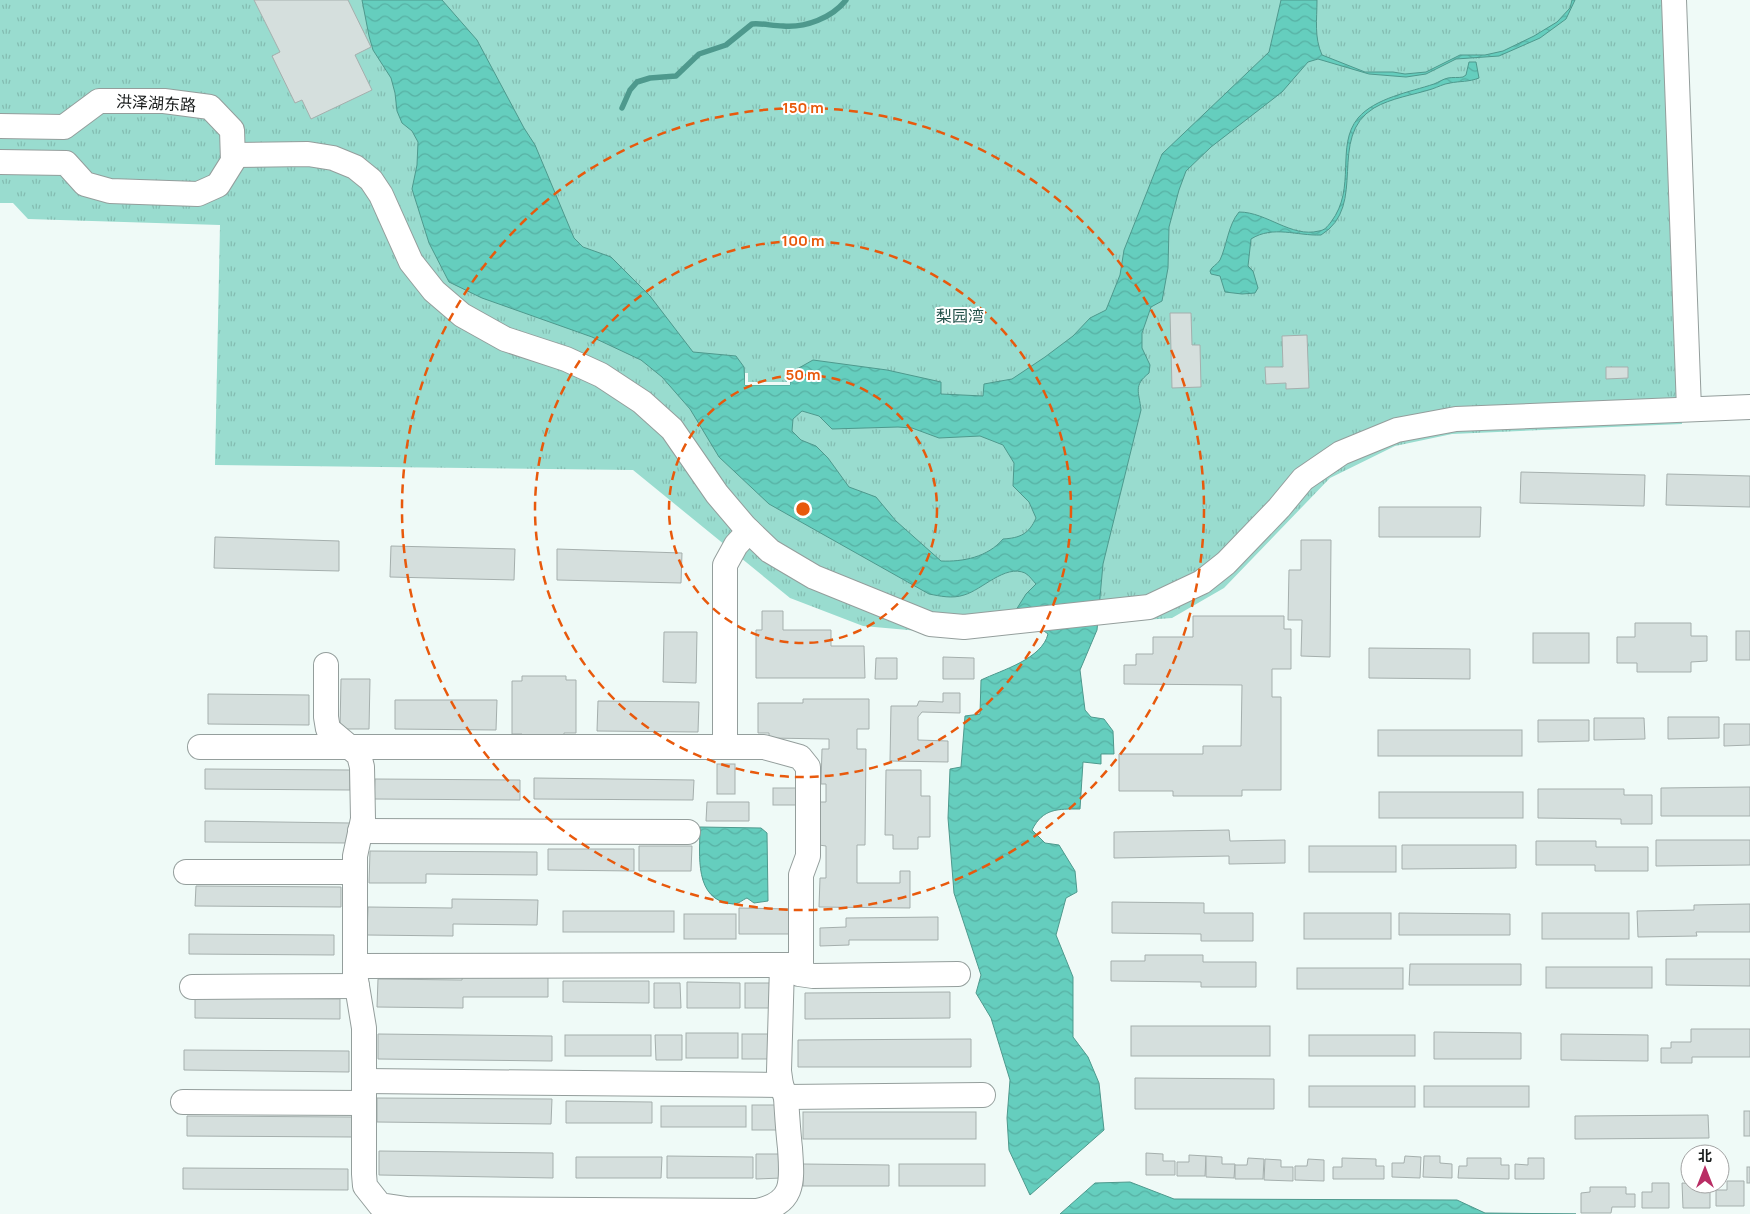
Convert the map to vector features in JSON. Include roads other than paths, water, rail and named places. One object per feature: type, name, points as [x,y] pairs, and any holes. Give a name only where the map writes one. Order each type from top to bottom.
[{"type":"street","points":[[1674,0],[1689,409]]},
{"type":"street","name":"洪泽湖东路","points":[[0,126],[64,127],[99,101],[164,101],[210,107],[232,130],[233,155],[233,161],[218,185],[198,194],[110,191],[85,184],[66,163],[0,162]]},
{"type":"street","points":[[233,155],[308,154],[333,158],[355,167],[371,180],[381,195],[411,262],[434,291],[462,315],[505,339],[566,360],[601,375],[642,402],[672,429],[717,494],[749,531],[770,551],[814,577],[930,624],[964,626],[1149,607],[1202,582],[1226,563],[1303,479],[1341,453],[1398,430],[1456,418],[1750,407]]},
{"type":"street","points":[[725,747],[725,565],[736,545],[749,531]]},
{"type":"street","points":[[326,665],[326,717],[328,729],[352,747],[359,755],[362,767],[363,819],[355,872],[356,976],[364,1028],[365,1186],[372,1208],[380,1205],[393,1208],[565,1212],[757,1211],[786,1208],[792,1179],[784,1091],[779,1071],[782,966]]},
{"type":"street","points":[[192,987],[356,976],[801,965],[801,876],[808,856],[808,768],[800,757],[776,749],[725,747],[200,747]]},
{"type":"street","points":[[360,831],[688,832]]},
{"type":"street","points":[[186,872],[355,872]]},
{"type":"street","points":[[782,966],[799,974],[813,976],[958,974]]},
{"type":"street","points":[[183,1102],[364,1092],[784,1091],[983,1095]]},
{"type":"water","points":[[362,0],[442,0],[477,40],[535,145],[574,238],[583,247],[611,257],[650,296],[693,352],[736,356],[744,367],[745,385],[790,385],[790,373],[813,360],[887,370],[941,382],[941,394],[983,396],[984,384],[1012,379],[1073,336],[1090,318],[1106,310],[1120,275],[1124,250],[1162,154],[1269,52],[1281,0],[1317,0],[1317,35],[1322,55],[1365,72],[1405,74],[1426,72],[1460,55],[1485,55],[1503,51],[1557,22],[1570,8],[1572,0],[1575,0],[1566,19],[1540,38],[1499,56],[1456,59],[1426,74],[1406,77],[1369,74],[1318,59],[1308,62],[1282,92],[1211,147],[1186,171],[1169,227],[1168,268],[1162,301],[1151,307],[1142,333],[1142,348],[1150,365],[1149,373],[1138,389],[1141,410],[1103,564],[1097,630],[1080,670],[1085,710],[1091,717],[1104,719],[1113,731],[1114,754],[1101,754],[1101,764],[1083,762],[1080,809],[1052,811],[1041,817],[1032,830],[1045,843],[1059,845],[1075,871],[1077,892],[1066,898],[1056,935],[1073,977],[1073,1037],[1088,1057],[1099,1083],[1104,1130],[1030,1195],[1009,1150],[1007,1118],[1010,1080],[991,1018],[976,993],[981,975],[954,893],[948,818],[950,769],[961,767],[965,716],[980,714],[981,680],[1030,657],[1044,643],[1048,634],[1016,610],[1026,594],[1036,584],[1025,573],[1017,571],[1002,575],[960,596],[946,597],[929,594],[769,504],[719,457],[690,409],[662,377],[641,360],[592,337],[482,298],[449,282],[429,243],[412,189],[417,165],[418,142],[412,131],[402,123],[397,111],[391,78],[373,50]],"holes":[[[802,411],[819,416],[832,429],[912,428],[939,438],[980,436],[1003,445],[1014,463],[1013,486],[1029,502],[1036,518],[1030,528],[1023,534],[1014,538],[1003,539],[983,554],[958,561],[941,561],[896,521],[876,497],[849,487],[828,458],[816,446],[801,440],[792,431],[793,419]]]},
{"type":"water","points":[[1469,62],[1476,62],[1479,78],[1445,84],[1388,102],[1374,108],[1360,121],[1352,136],[1343,207],[1335,222],[1321,235],[1276,232],[1259,235],[1251,239],[1248,266],[1253,271],[1258,288],[1255,293],[1225,292],[1220,276],[1211,274],[1210,271],[1220,260],[1232,223],[1239,212],[1259,216],[1299,231],[1309,232],[1324,229],[1339,209],[1345,182],[1348,141],[1351,129],[1358,118],[1374,105],[1393,96],[1434,84],[1446,78],[1463,77],[1466,75]]},
{"type":"water","points":[[700,827],[761,828],[767,833],[768,901],[754,903],[747,898],[733,904],[720,901],[711,894],[705,885],[700,862]]},
{"type":"water","points":[[1130,1182],[1174,1199],[1457,1200],[1485,1213],[1576,1214],[1060,1214],[1095,1183]]},
{"type":"waterway","points":[[622,108],[630,90],[637,82],[650,78],[676,76],[699,54],[726,45],[752,24],[791,26],[809,23],[826,17],[846,0]]},
{"type":"park label","name":"梨园湾","points":[[960,316]]}]
